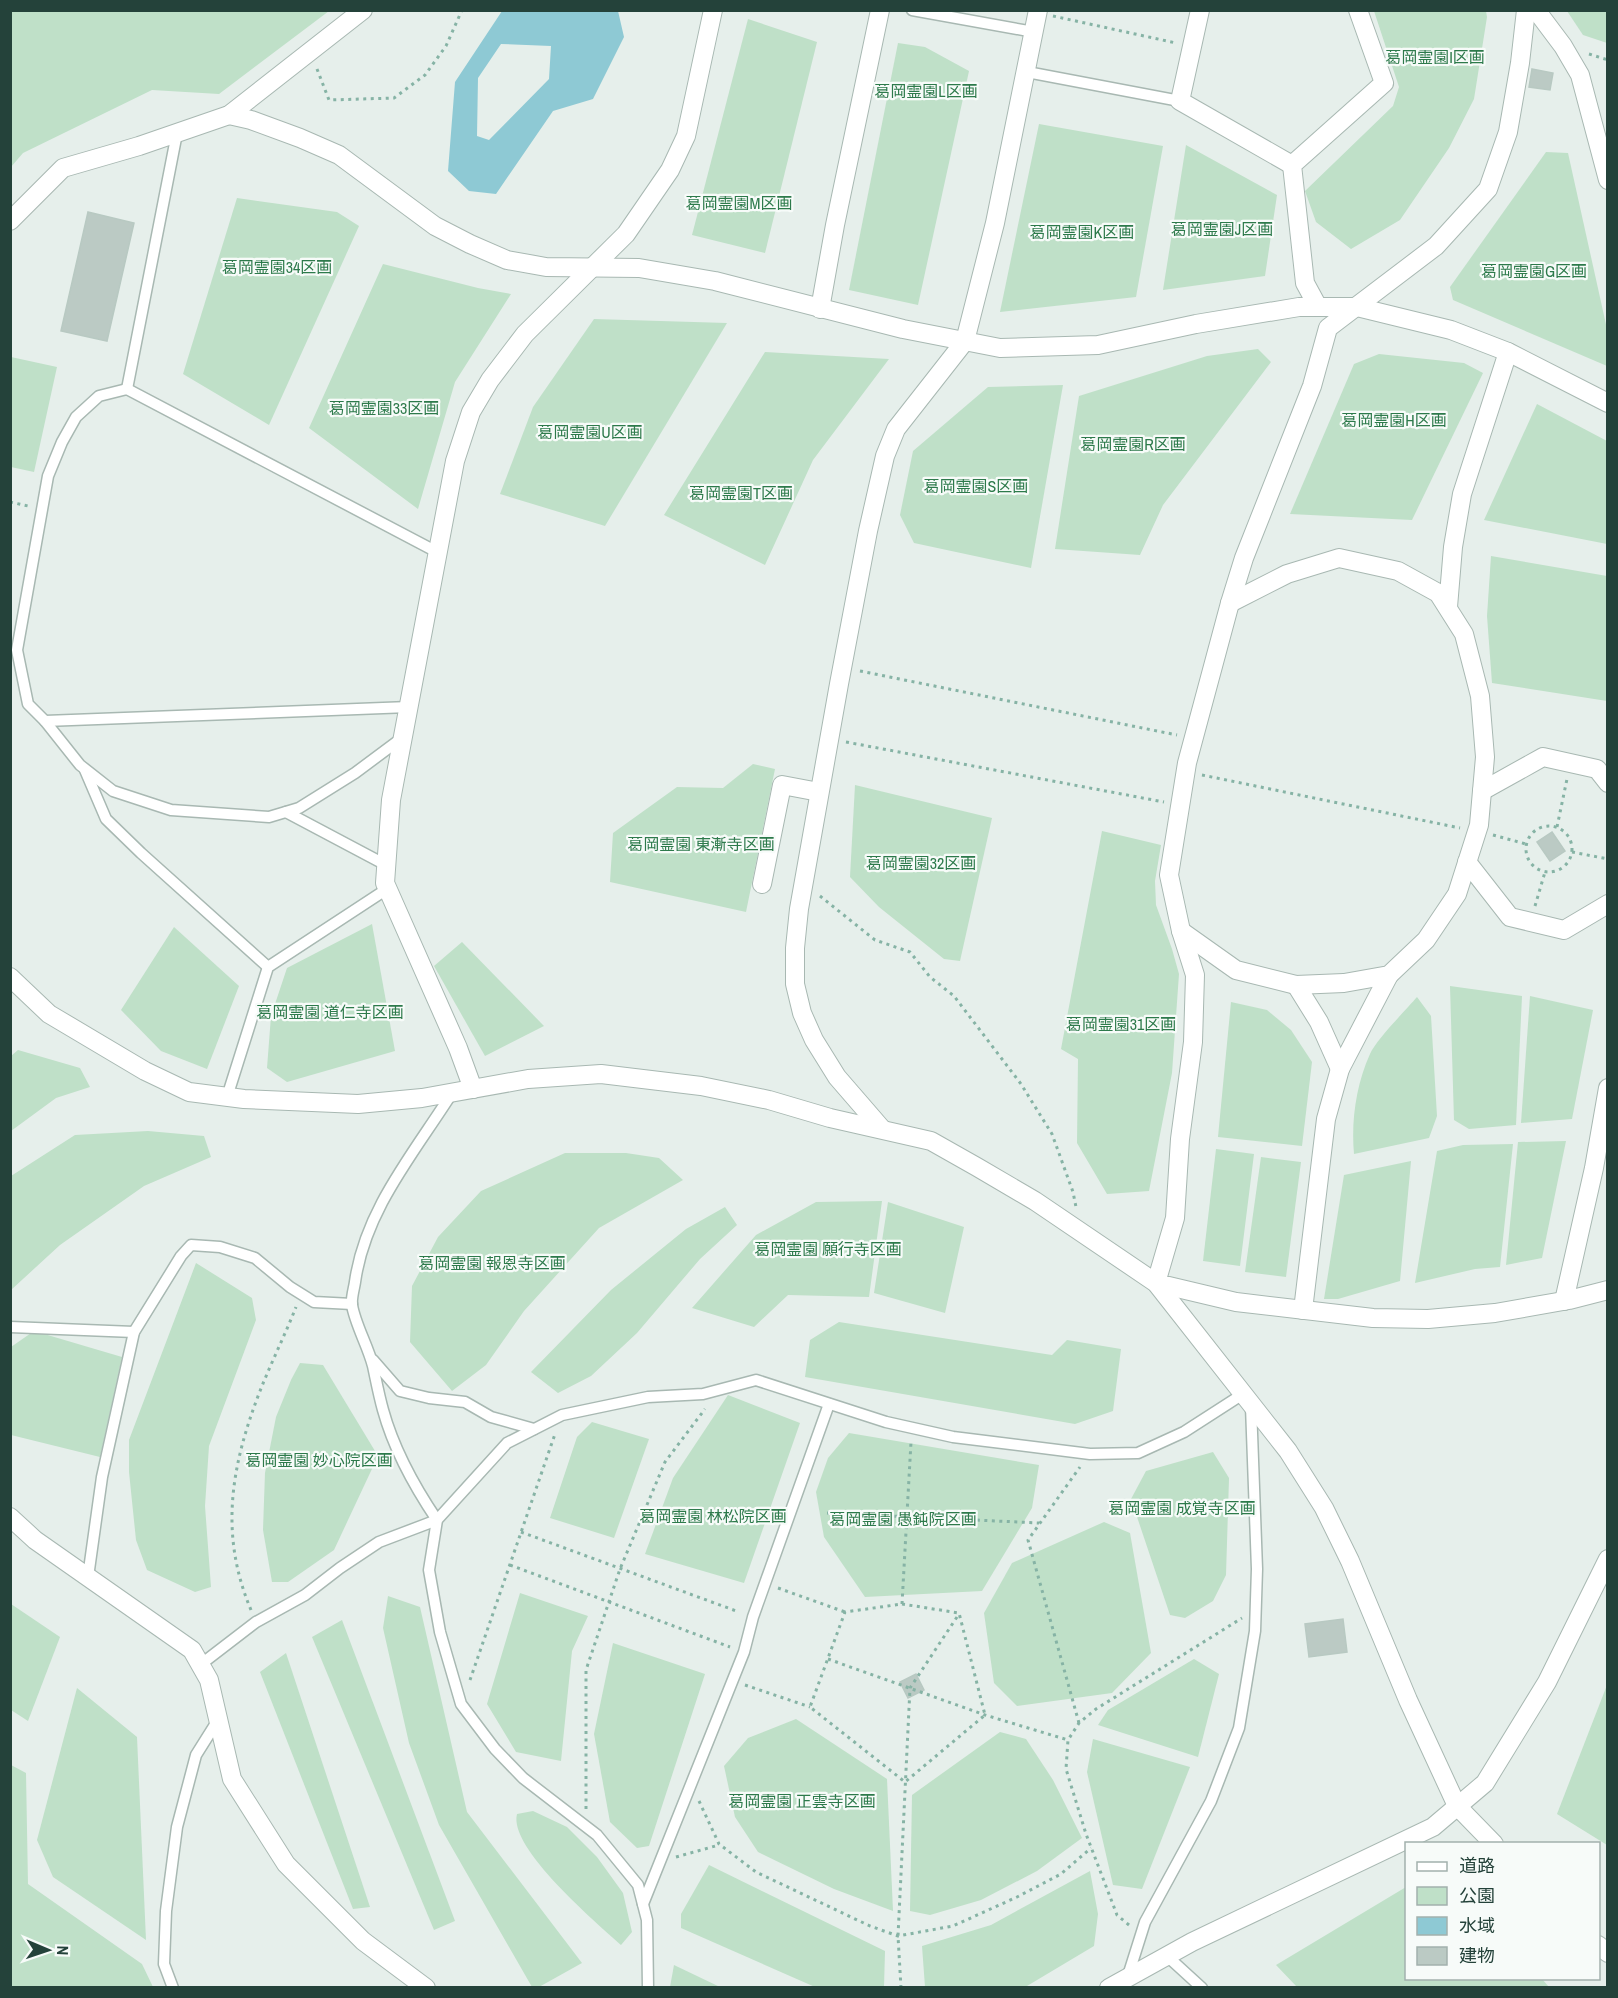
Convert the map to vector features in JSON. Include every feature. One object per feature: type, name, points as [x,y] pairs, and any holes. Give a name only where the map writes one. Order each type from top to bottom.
[{"type":"street","points":[[10,221],[63,168],[229,115],[363,10]]},
{"type":"street","points":[[473,1089],[454,1039],[385,883],[391,800],[455,460],[471,412],[490,380],[525,334],[626,234],[670,170],[686,136],[713,10]]},
{"type":"street","points":[[820,309],[835,225],[880,10]]},
{"type":"street","points":[[1200,10],[1180,101],[1292,165]]},
{"type":"street","points":[[1292,165],[1384,83],[1358,10]]},
{"type":"street","points":[[1156,1283],[1175,1218],[1180,1139],[1193,1042],[1195,975],[1181,931],[1169,875],[1186,771],[1230,603],[1244,558],[1312,386],[1328,328],[1436,246],[1488,189],[1508,132],[1520,63],[1526,10]]},
{"type":"street","points":[[1536,10],[1563,46],[1580,75],[1608,180]]},
{"type":"street","points":[[882,1129],[837,1077],[814,1040],[802,1013],[795,984],[795,948],[804,879],[868,531],[885,456],[896,429],[965,341],[996,223],[1038,11]]},
{"type":"street","points":[[229,115],[251,120],[339,155],[435,225],[507,260],[546,267],[639,268],[715,281],[820,309],[1000,348],[1098,345],[1196,324],[1299,307],[1357,308],[1451,330],[1508,352],[1608,402]]},
{"type":"street","points":[[1292,165],[1305,283],[1318,307]]},
{"type":"street","points":[[1448,607],[1453,547],[1462,494],[1508,352]]},
{"type":"street","points":[[1230,603],[1287,574],[1339,558],[1398,571],[1438,593],[1448,607],[1464,634],[1480,696],[1485,757],[1482,791],[1485,833],[1467,862],[1457,894],[1426,940],[1389,975],[1340,1069],[1326,1119],[1303,1310]]},
{"type":"street","points":[[1482,791],[1543,757],[1597,769],[1608,783]]},
{"type":"street","points":[[762,885],[782,785],[819,792]]},
{"type":"street","points":[[1467,862],[1510,917],[1563,930],[1608,904]]},
{"type":"street","points":[[1181,931],[1236,970],[1296,985],[1344,983],[1389,975]]},
{"type":"street","points":[[10,977],[49,1014],[144,1071],[189,1092],[358,1104],[422,1098],[528,1079],[602,1074],[701,1086],[769,1100],[830,1118],[930,1141],[1035,1201],[1156,1283],[1288,1451],[1323,1508],[1350,1562],[1408,1700],[1457,1806],[1492,1842]]},
{"type":"street","points":[[1296,985],[1319,1022],[1340,1069]]},
{"type":"street","points":[[1564,1301],[1594,1168],[1608,1088]]},
{"type":"street","points":[[1156,1283],[1236,1302],[1373,1318],[1428,1319],[1495,1313],[1564,1301],[1608,1290]]},
{"type":"street","points":[[10,1517],[35,1540],[192,1650],[208,1680],[232,1779],[286,1864],[363,1941],[426,1988]]},
{"type":"street","points":[[1110,1988],[1125,1983],[1167,1956],[1305,1887],[1432,1827],[1485,1783],[1547,1682],[1608,1559]]},
{"type":"lane","points":[[912,10],[1034,32]]},
{"type":"lane","points":[[1027,72],[1180,101]]},
{"type":"lane","points":[[126,390],[177,133]]},
{"type":"lane","points":[[403,737],[355,773],[299,808],[269,817],[171,810],[113,791],[85,768],[28,704],[17,650],[41,510],[48,476],[62,442],[76,417],[99,396],[126,390],[437,552]]},
{"type":"lane","points":[[45,722],[409,708]]},
{"type":"lane","points":[[85,768],[106,819],[268,967]]},
{"type":"lane","points":[[286,812],[386,865]]},
{"type":"lane","points":[[227,1096],[268,967],[387,889]]},
{"type":"lane","points":[[452,1093],[396,1175],[377,1212],[362,1249],[352,1304],[371,1358],[383,1411],[402,1461],[418,1492],[437,1520],[429,1570],[440,1632],[461,1704],[495,1749],[523,1778],[597,1835],[638,1885],[647,1920],[648,1988]]},
{"type":"lane","points":[[88,1577],[102,1478],[134,1332],[181,1256],[191,1245],[220,1246],[255,1258],[314,1302],[352,1304]]},
{"type":"lane","points":[[10,1327],[134,1332]]},
{"type":"lane","points":[[371,1358],[400,1390],[429,1398],[465,1402],[491,1417],[534,1429]]},
{"type":"lane","points":[[200,1665],[256,1622],[305,1595],[379,1542],[437,1520],[507,1443],[562,1415],[648,1397],[703,1394],[756,1380],[886,1422],[953,1437],[1090,1454],[1138,1453],[1247,1399],[1257,1569],[1255,1631],[1239,1728],[1211,1801],[1145,1922],[1125,1983]]},
{"type":"lane","points":[[643,1904],[744,1652],[753,1617],[829,1404]]},
{"type":"lane","points":[[172,1988],[164,1964],[166,1911],[177,1827],[196,1755],[218,1720]]},
{"type":"lane","points":[[1167,1956],[1202,1988]]},
{"type":"path","points":[[311,52],[329,100],[394,98],[425,75],[446,46],[462,10]]},
{"type":"path","points":[[1038,11],[1192,46]]},
{"type":"path","points":[[10,502],[41,510]]},
{"type":"path","points":[[842,668],[1194,738]]},
{"type":"path","points":[[829,738],[1180,805]]},
{"type":"path","points":[[1186,771],[1485,833],[1526,844]]},
{"type":"path","points":[[1557,827],[1566,780]]},
{"type":"path","points":[[1541,827],[1557,827],[1569,837],[1572,852],[1570,859],[1560,870],[1545,872],[1538,870],[1528,859],[1526,844],[1529,837],[1541,827]]},
{"type":"path","points":[[1572,852],[1608,859]]},
{"type":"path","points":[[1534,910],[1545,872]]},
{"type":"path","points":[[804,879],[823,899],[875,940],[910,952],[930,977],[954,996],[1021,1084],[1052,1134],[1073,1192],[1082,1233]]},
{"type":"path","points":[[256,1622],[240,1584],[233,1549],[231,1512],[236,1469],[260,1391],[282,1344],[301,1294]]},
{"type":"path","points":[[586,1826],[586,1670],[620,1569],[665,1462],[719,1389]]},
{"type":"path","points":[[461,1704],[562,1415]]},
{"type":"path","points":[[902,1604],[912,1428]]},
{"type":"path","points":[[1079,1723],[1028,1540],[1090,1454]]},
{"type":"path","points":[[827,1513],[1039,1523]]},
{"type":"path","points":[[521,1532],[753,1617]]},
{"type":"path","points":[[510,1564],[744,1652]]},
{"type":"path","points":[[765,1583],[845,1612],[902,1604],[959,1613]]},
{"type":"path","points":[[1141,1934],[1117,1916],[1066,1769],[1068,1740],[1079,1723],[1096,1709],[1256,1609]]},
{"type":"path","points":[[810,1707],[845,1612]]},
{"type":"path","points":[[901,1988],[898,1936],[910,1688],[959,1613]]},
{"type":"path","points":[[959,1613],[985,1715]]},
{"type":"path","points":[[828,1659],[985,1715],[1068,1740]]},
{"type":"path","points":[[732,1680],[810,1707],[905,1782]]},
{"type":"path","points":[[905,1782],[985,1715]]},
{"type":"path","points":[[691,1783],[719,1844],[756,1872],[870,1926],[898,1936],[953,1926],[1017,1897],[1061,1874],[1092,1848]]},
{"type":"path","points":[[660,1862],[719,1844]]},
{"type":"green space","points":[[11,10],[329,11],[219,94],[152,90],[23,153],[11,167]]},
{"type":"green space","name":"葛岡霊園I区画","points":[[1374,11],[1486,11],[1487,17],[1474,99],[1449,148],[1400,220],[1351,249],[1316,222],[1305,191],[1393,106],[1399,87]]},
{"type":"green space","points":[[1567,11],[1607,11],[1607,43],[1583,35]]},
{"type":"green space","name":"葛岡霊園M区画","points":[[748,19],[817,42],[765,253],[692,235]]},
{"type":"green space","name":"葛岡霊園L区画","points":[[898,43],[925,47],[969,71],[918,305],[849,290]]},
{"type":"green space","name":"葛岡霊園K区画","points":[[1039,124],[1163,146],[1136,297],[1000,312]]},
{"type":"green space","name":"葛岡霊園J区画","points":[[1186,145],[1277,195],[1265,276],[1163,290]]},
{"type":"green space","name":"葛岡霊園G区画","points":[[1546,152],[1568,153],[1607,329],[1607,366],[1453,300],[1450,287]]},
{"type":"green space","name":"葛岡霊園34区画","points":[[237,198],[337,212],[359,226],[269,425],[183,374]]},
{"type":"green space","name":"葛岡霊園33区画","points":[[383,264],[511,294],[455,382],[418,509],[309,428]]},
{"type":"green space","name":"葛岡霊園U区画","points":[[594,319],[727,323],[605,526],[500,494],[533,407]]},
{"type":"green space","name":"葛岡霊園R区画","points":[[1258,349],[1271,362],[1163,505],[1140,555],[1055,549],[1079,396],[1207,356]]},
{"type":"green space","name":"葛岡霊園T区画","points":[[765,352],[889,359],[813,460],[765,565],[664,515]]},
{"type":"green space","name":"葛岡霊園H区画","points":[[1379,354],[1464,363],[1483,373],[1412,520],[1290,514],[1354,364]]},
{"type":"green space","points":[[11,357],[57,367],[34,472],[11,467]]},
{"type":"green space","name":"葛岡霊園S区画","points":[[1063,385],[1031,568],[914,543],[900,515],[913,451],[988,387]]},
{"type":"green space","points":[[1537,404],[1607,441],[1607,544],[1484,520]]},
{"type":"green space","points":[[1491,556],[1607,576],[1607,701],[1492,683],[1487,616]]},
{"type":"green space","name":"葛岡霊園 東漸寺区画","points":[[753,764],[775,769],[746,912],[610,882],[613,833],[677,787],[723,788]]},
{"type":"green space","name":"葛岡霊園32区画","points":[[855,785],[992,818],[960,961],[944,959],[879,907],[850,877]]},
{"type":"green space","name":"葛岡霊園31区画","points":[[1102,831],[1161,845],[1155,881],[1156,905],[1179,974],[1172,1073],[1149,1191],[1107,1194],[1077,1143],[1078,1059],[1061,1049]]},
{"type":"green space","name":"葛岡霊園 道仁寺区画","points":[[372,924],[395,1051],[287,1082],[267,1068],[271,1016],[287,968]]},
{"type":"green space","name":"葛岡霊園 道仁寺区画","points":[[174,927],[239,986],[207,1069],[161,1051],[121,1010]]},
{"type":"green space","name":"葛岡霊園 道仁寺区画","points":[[462,942],[544,1026],[485,1056],[434,966]]},
{"type":"green space","points":[[1450,986],[1522,996],[1516,1125],[1469,1129],[1454,1120]]},
{"type":"green space","points":[[1530,996],[1593,1010],[1572,1119],[1521,1123]]},
{"type":"green space","points":[[1417,997],[1431,1016],[1437,1116],[1429,1138],[1354,1154],[1353,1129],[1356,1103],[1365,1066],[1378,1041]]},
{"type":"green space","points":[[1231,1002],[1267,1010],[1291,1030],[1312,1062],[1302,1146],[1218,1137]]},
{"type":"green space","points":[[18,1050],[80,1068],[90,1087],[56,1098],[11,1131],[11,1056]]},
{"type":"green space","points":[[148,1131],[204,1136],[211,1157],[144,1186],[60,1245],[11,1290],[11,1176],[75,1135]]},
{"type":"green space","points":[[1566,1141],[1542,1258],[1506,1265],[1518,1142]]},
{"type":"green space","points":[[1513,1144],[1500,1267],[1475,1269],[1415,1283],[1437,1151],[1463,1145]]},
{"type":"green space","points":[[1216,1149],[1254,1154],[1240,1266],[1203,1261]]},
{"type":"green space","name":"葛岡霊園 報恩寺区画","points":[[565,1153],[626,1153],[659,1158],[683,1180],[599,1228],[524,1311],[486,1365],[452,1391],[410,1342],[412,1286],[438,1237],[481,1191]]},
{"type":"green space","points":[[1261,1157],[1301,1162],[1286,1277],[1245,1272]]},
{"type":"green space","points":[[1411,1161],[1400,1281],[1338,1299],[1324,1299],[1344,1175]]},
{"type":"green space","name":"葛岡霊園 願行寺区画","points":[[882,1201],[869,1297],[788,1295],[754,1327],[692,1308],[756,1235],[816,1202]]},
{"type":"green space","points":[[888,1202],[964,1227],[945,1313],[874,1293]]},
{"type":"green space","name":"葛岡霊園 報恩寺区画","points":[[725,1207],[737,1225],[700,1259],[637,1333],[591,1376],[558,1393],[531,1372],[611,1290],[686,1229]]},
{"type":"green space","name":"葛岡霊園 妙心院区画","points":[[196,1263],[252,1298],[256,1320],[209,1446],[205,1506],[211,1587],[195,1592],[147,1570],[136,1540],[129,1472],[129,1440]]},
{"type":"green space","points":[[839,1322],[1052,1355],[1067,1340],[1121,1349],[1113,1411],[1075,1424],[805,1377],[810,1340]]},
{"type":"green space","points":[[34,1331],[122,1357],[100,1457],[11,1435],[11,1347]]},
{"type":"green space","name":"葛岡霊園 妙心院区画","points":[[300,1363],[323,1365],[378,1456],[334,1550],[288,1582],[272,1582],[263,1530],[265,1473],[276,1417]]},
{"type":"green space","name":"葛岡霊園 林松院区画","points":[[728,1395],[800,1423],[744,1583],[645,1554],[673,1478]]},
{"type":"green space","name":"葛岡霊園 林松院区画","points":[[592,1422],[649,1439],[614,1538],[550,1518],[577,1437]]},
{"type":"green space","name":"葛岡霊園 愚鈍院区画","points":[[849,1433],[1039,1465],[1032,1508],[982,1591],[865,1597],[824,1537],[816,1492],[828,1458]]},
{"type":"green space","name":"葛岡霊園 成覚寺区画","points":[[1213,1452],[1229,1478],[1226,1575],[1213,1601],[1185,1618],[1170,1615],[1131,1499],[1146,1471]]},
{"type":"green space","name":"葛岡霊園 愚鈍院区画","points":[[1104,1522],[1130,1533],[1151,1653],[1112,1693],[1017,1706],[994,1683],[984,1613],[1012,1563]]},
{"type":"green space","points":[[520,1593],[588,1616],[572,1651],[561,1761],[516,1752],[487,1704]]},
{"type":"green space","points":[[388,1596],[420,1607],[467,1812],[582,1963],[539,1987],[532,1987],[439,1825],[409,1743],[383,1628]]},
{"type":"green space","points":[[11,1604],[60,1637],[28,1721],[11,1710]]},
{"type":"green space","points":[[342,1620],[455,1921],[434,1930],[312,1637]]},
{"type":"green space","points":[[613,1643],[705,1674],[649,1846],[637,1848],[610,1822],[594,1734]]},
{"type":"green space","points":[[286,1653],[370,1907],[353,1909],[260,1672]]},
{"type":"green space","points":[[1194,1659],[1219,1674],[1198,1757],[1098,1725],[1108,1710]]},
{"type":"green space","points":[[1607,1685],[1607,1845],[1557,1814]]},
{"type":"green space","points":[[77,1688],[137,1737],[146,1940],[53,1877],[37,1840]]},
{"type":"green space","name":"葛岡霊園 正雲寺区画","points":[[796,1719],[887,1779],[893,1911],[834,1889],[758,1852],[735,1817],[724,1766],[748,1738]]},
{"type":"green space","points":[[1000,1732],[1026,1739],[1053,1780],[1082,1838],[1037,1871],[981,1900],[930,1915],[910,1911],[912,1795]]},
{"type":"green space","points":[[1093,1739],[1190,1767],[1142,1889],[1113,1885],[1087,1772]]},
{"type":"green space","points":[[11,1765],[26,1773],[28,1884],[142,1964],[153,1987],[11,1987]]},
{"type":"green space","points":[[533,1811],[567,1827],[597,1857],[623,1893],[632,1932],[621,1945],[575,1903],[526,1846],[518,1828],[517,1814]]},
{"type":"green space","points":[[709,1865],[885,1951],[884,1987],[815,1987],[681,1928],[681,1914]]},
{"type":"green space","points":[[1090,1871],[1098,1914],[1094,1946],[1027,1986],[925,1987],[922,1946],[991,1925]]},
{"type":"green space","points":[[1405,1888],[1405,1980],[1543,1980],[1549,1987],[1297,1987],[1276,1965]]},
{"type":"green space","points":[[674,1965],[720,1987],[670,1987]]},
{"type":"water","points":[[502,11],[618,11],[624,37],[593,99],[553,111],[496,194],[469,191],[448,171],[455,82]],"holes":[[[501,44],[551,46],[549,79],[489,140],[477,136],[478,78]]]},
{"type":"building","points":[[1532,69],[1553,73],[1550,90],[1529,87]]},
{"type":"building","points":[[88,212],[134,223],[107,341],[61,331]]},
{"type":"building","points":[[1552,832],[1565,851],[1550,861],[1537,842]]},
{"type":"building","points":[[1343,1619],[1347,1652],[1309,1657],[1305,1624]]},
{"type":"building","points":[[916,1674],[924,1690],[908,1698],[900,1682]]}]
